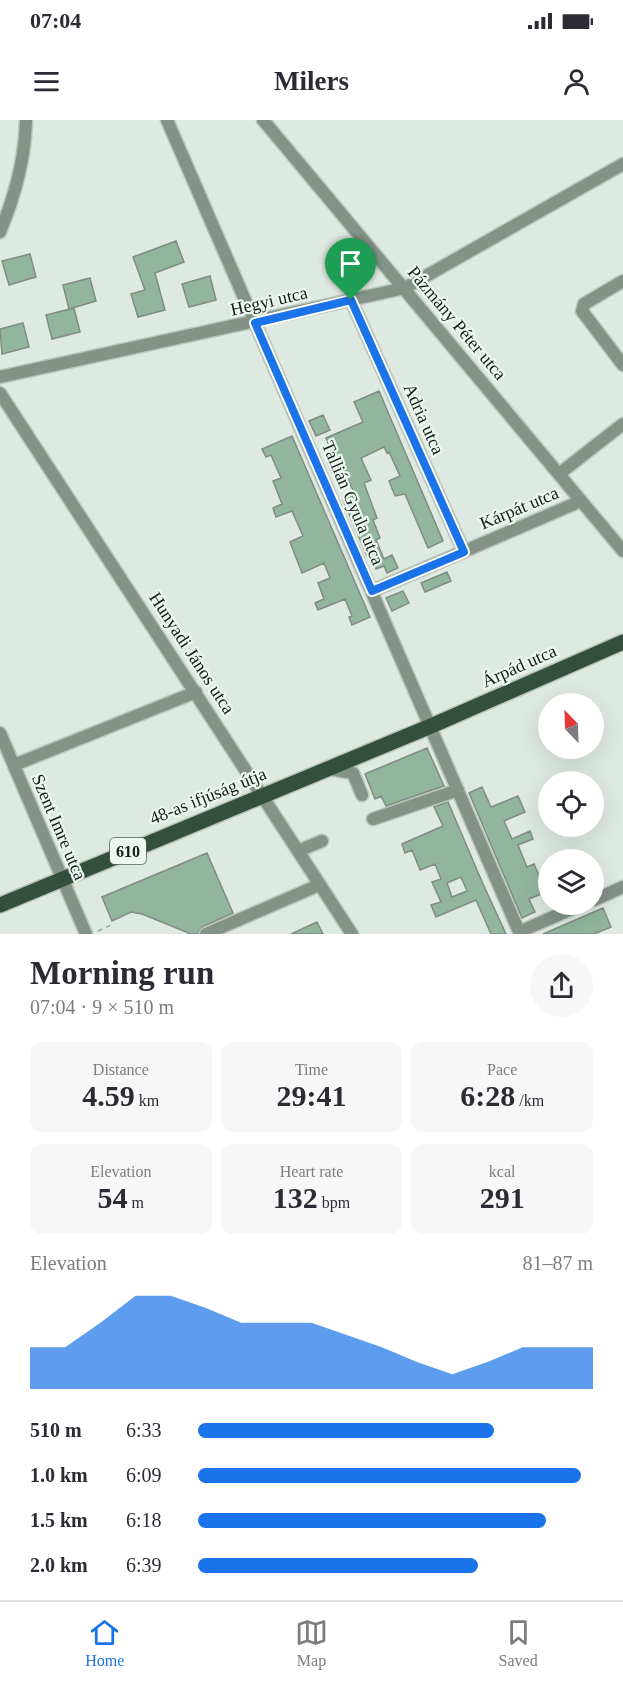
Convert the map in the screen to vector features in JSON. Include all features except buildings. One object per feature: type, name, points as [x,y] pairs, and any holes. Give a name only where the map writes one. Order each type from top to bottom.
[{"type":"main road","name":"Árpád utca","points":[[431,726],[623,642]]},
{"type":"main road","name":"48-as ifjúság útja","points":[[0,905],[431,726]]},
{"type":"street","points":[[0,232],[18,177],[26,120]]},
{"type":"street","name":"Tallián Gyula utca","points":[[167,120],[519,933]]},
{"type":"street","name":"Pázmány Péter utca","points":[[263,120],[623,551]]},
{"type":"street","name":"Hegyi utca","points":[[0,377],[255,323],[405,288],[623,164]]},
{"type":"street","points":[[623,281],[584,304],[582,311],[623,365]]},
{"type":"street","name":"Adria utca","points":[[351,300],[464,552]]},
{"type":"street","name":"Hunyadi János utca","points":[[0,393],[352,934]]},
{"type":"street","points":[[559,474],[623,424]]},
{"type":"street","name":"Kárpát utca","points":[[372,591],[581,501]]},
{"type":"street","points":[[14,765],[196,692]]},
{"type":"street","name":"Szent Imre utca","points":[[0,733],[61,879],[90,932]]},
{"type":"street","points":[[326,769],[353,773],[362,795]]},
{"type":"street","points":[[373,819],[458,790]]},
{"type":"street","points":[[298,851],[322,841]]},
{"type":"street","points":[[206,934],[320,885]]},
{"type":"street","points":[[604,896],[623,887]]},
{"type":"street","points":[[519,933],[559,915]]},
{"type":"path","points":[[90,932],[111,925]]},
{"type":"route","points":[[351,300],[464,552],[372,591],[255,323],[351,300]]}]
